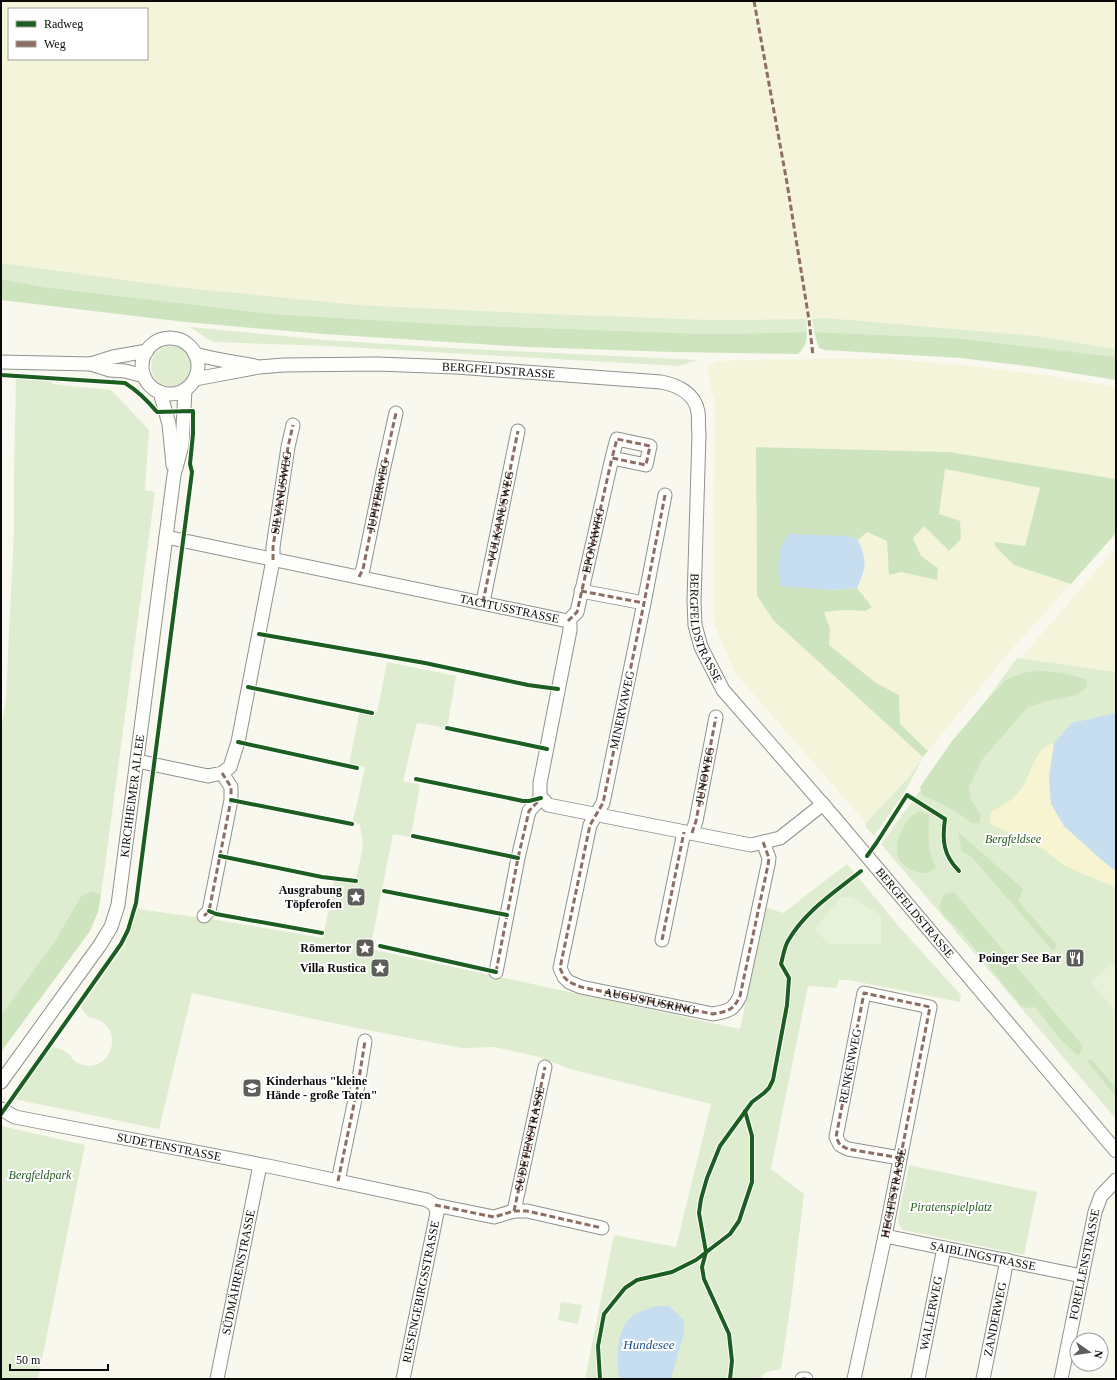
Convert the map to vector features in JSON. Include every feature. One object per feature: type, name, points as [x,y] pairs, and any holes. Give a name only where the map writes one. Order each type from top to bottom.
[{"type":"street","points":[[172,337],[183,341],[188,344],[195,354],[198,367],[195,379],[185,390],[175,394],[165,394],[151,385],[144,376],[143,364],[147,351],[150,346],[160,339],[172,337]]},
{"type":"street","points":[[91,364],[113,357],[147,351]]},
{"type":"street","name":"BERGFELDSTRASSE","points":[[195,354],[216,360],[230,361],[259,367]]},
{"type":"street","points":[[1,362],[91,364],[110,370],[125,371],[144,376]]},
{"type":"street","name":"BERGFELDSTRASSE","points":[[195,379],[259,367],[284,365],[377,364],[456,367],[661,382],[680,388],[691,397],[698,410],[699,434],[694,601],[695,625],[701,647],[723,690],[823,804],[1116,1151]]},
{"type":"street","name":"KIRCHHEIMER ALLEE","points":[[1,1082],[100,945],[111,927],[118,905],[174,475],[182,445],[185,390]]},
{"type":"street","name":"KIRCHHEIMER ALLEE","points":[[160,392],[169,424],[174,475]]},
{"type":"street","name":"JUPITERWEG","points":[[359,577],[363,569],[396,413]]},
{"type":"street","name":"SILVANUSWEG","points":[[222,773],[230,767],[238,742],[274,560],[273,547],[288,447],[293,424]]},
{"type":"street","name":"VULKANUSWEG","points":[[483,602],[518,431]]},
{"type":"street","name":"EPONAWEG","points":[[568,620],[577,612],[612,458]]},
{"type":"street","name":"MINERVAWEG","points":[[596,815],[603,803],[665,495]]},
{"type":"street","name":"TACITUSSTRASSE","points":[[166,537],[568,620],[570,630],[540,783],[541,798]]},
{"type":"street","points":[[581,591],[644,603]]},
{"type":"street","name":"JUNOWEG","points":[[662,940],[688,832],[696,821],[716,717]]},
{"type":"street","points":[[137,761],[208,776],[222,773],[231,787],[231,800],[209,911],[204,916]]},
{"type":"street","points":[[496,972],[518,858],[529,811],[541,798],[548,805],[751,845],[780,838],[823,804]]},
{"type":"street","name":"AUGUSTUSRING","points":[[596,815],[590,825],[560,968],[564,977],[570,982],[581,987],[712,1014],[729,1010],[736,1005],[740,996],[768,865],[768,858],[763,842]]},
{"type":"street","name":"RENKENWEG","points":[[900,1158],[848,1149],[840,1145],[836,1137],[864,993],[930,1007]]},
{"type":"street","name":"HECHTSTRASSE","points":[[854,1379],[885,1236],[930,1007]]},
{"type":"street","points":[[338,1181],[358,1085],[365,1041]]},
{"type":"street","name":"SUDETENSTRASSE","points":[[514,1211],[545,1067]]},
{"type":"street","name":"SUDETENSTRASSE","points":[[1,1109],[15,1117],[338,1181],[427,1200],[435,1205],[494,1217],[514,1211],[527,1211],[602,1228]]},
{"type":"street","name":"SÜDMÄHRENSTRASSE","points":[[217,1379],[260,1165]]},
{"type":"street","name":"FORELLENSTRASSE","points":[[1062,1379],[1095,1212],[1101,1196],[1116,1180]]},
{"type":"street","name":"RIESENGEBIRGSSTRASSE","points":[[404,1379],[437,1213],[435,1205]]},
{"type":"street","name":"SAIBLINGSTRASSE","points":[[885,1236],[1082,1276]]},
{"type":"street","name":"WALLERWEG","points":[[918,1379],[944,1248]]},
{"type":"street","name":"ZANDERWEG","points":[[984,1379],[1007,1260]]},
{"type":"green space","points":[[1,1],[1116,1],[1116,349],[1037,336],[812,319],[712,320],[359,305],[176,287],[1,263]]},
{"type":"green space","points":[[1,263],[176,287],[359,305],[712,320],[806,319],[807,332],[709,334],[459,325],[274,314],[43,287],[1,279]]},
{"type":"green space","points":[[1,279],[43,287],[274,314],[459,325],[709,334],[807,332],[807,336],[805,344],[798,354],[673,352],[527,347],[324,334],[185,322],[1,300]]},
{"type":"green space","points":[[825,318],[1037,336],[1116,349],[1116,358],[955,338],[814,332],[812,319]]},
{"type":"green space","points":[[190,327],[325,340],[450,348],[697,360],[679,366],[327,346],[214,342]]},
{"type":"green space","points":[[814,332],[955,338],[1115,357],[1116,380],[1042,368],[961,358],[825,350],[819,348]]},
{"type":"green space","points":[[175,346],[182,349],[188,355],[191,366],[190,374],[182,383],[175,386],[167,386],[160,383],[152,374],[151,362],[154,355],[163,347]]},
{"type":"green space","points":[[889,359],[963,365],[1043,375],[1116,387],[1116,479],[949,452],[756,447],[757,596],[774,621],[923,757],[910,776],[866,823],[735,673],[714,624],[713,544],[715,399],[711,389],[708,368],[716,361]]},
{"type":"green space","points":[[16,378],[51,380],[52,384],[111,390],[149,430],[145,490],[155,492],[101,895],[91,891],[81,896],[55,941],[1,1015],[1,731],[6,697],[14,529]]},
{"type":"green space","points":[[756,447],[949,452],[1116,479],[1116,533],[1071,584],[1014,565],[995,546],[995,542],[1025,546],[1040,488],[945,469],[939,514],[960,521],[961,539],[949,551],[924,526],[913,538],[921,556],[938,568],[937,580],[901,572],[889,575],[887,541],[867,532],[858,540],[847,536],[828,590],[857,588],[872,607],[865,611],[845,610],[824,612],[830,628],[829,645],[876,683],[899,695],[900,724],[928,751],[923,757],[774,621],[757,596]]},
{"type":"green space","points":[[945,469],[1040,488],[1025,546],[995,542],[1014,565],[1071,584],[1011,650],[928,751],[900,724],[899,695],[876,683],[828,645],[830,628],[824,612],[845,610],[865,611],[872,607],[857,588],[864,574],[865,557],[858,540],[867,532],[887,541],[901,572],[937,579],[938,568],[921,556],[913,538],[924,526],[949,551],[939,514]]},
{"type":"green space","points":[[1116,548],[1116,672],[1020,659],[1092,576]]},
{"type":"green space","name":"Bergfeldsee","points":[[1017,658],[1116,672],[1116,1119],[881,844]]},
{"type":"green space","points":[[387,662],[456,676],[447,728],[417,723],[403,781],[420,785],[411,837],[393,834],[370,949],[740,1029],[765,907],[783,913],[847,864],[902,930],[961,995],[960,1002],[848,980],[839,980],[836,988],[808,986],[771,1169],[804,1194],[781,1369],[766,1372],[760,1379],[585,1379],[614,1235],[676,1247],[711,1104],[570,1069],[539,1057],[495,1047],[461,1048],[347,1026],[192,993],[159,1129],[14,1099],[51,1046],[61,1049],[75,1061],[83,1065],[94,1065],[103,1061],[109,1054],[112,1045],[112,1036],[108,1027],[100,1020],[88,1017],[81,1007],[125,945],[138,909],[217,920],[323,938],[334,881],[355,883],[363,847],[360,825],[353,821],[365,767],[349,764],[360,709],[377,713]]},
{"type":"green space","points":[[1045,671],[1062,673],[1086,679],[1087,687],[1077,695],[1047,701],[1027,708],[981,761],[969,788],[971,800],[981,815],[979,823],[972,823],[948,807],[922,795],[920,787],[952,741],[1007,679],[1027,672]]},
{"type":"green space","points":[[923,757],[906,790],[874,836],[865,826],[866,823],[910,776]]},
{"type":"green space","points":[[920,811],[929,815],[929,848],[936,867],[926,873],[920,873],[908,868],[899,858],[897,853],[897,842],[902,829],[911,817]]},
{"type":"green space","points":[[958,832],[1023,889],[1018,901],[1057,945],[1053,951],[971,856],[962,852]]},
{"type":"green space","points":[[91,891],[101,895],[98,912],[90,931],[1,1052],[1,1015],[55,941],[81,896]]},
{"type":"green space","points":[[953,892],[1083,1046],[1078,1056],[1060,1039],[1035,1007],[1026,1008],[1021,1006],[960,931],[945,917],[939,907],[944,894]]},
{"type":"green space","points":[[841,897],[852,897],[881,915],[881,944],[829,944],[814,929]]},
{"type":"green space","points":[[1112,963],[1116,968],[1116,1012],[1090,982]]},
{"type":"green space","points":[[1091,1059],[1116,1088],[1116,1097],[1087,1061]]},
{"type":"green space","name":"Bergfeldpark","points":[[1,1126],[85,1145],[38,1379],[1,1379]]},
{"type":"green space","name":"Piratenspielplatz","points":[[909,1165],[1037,1192],[1024,1255],[903,1230],[899,1225],[898,1218]]},
{"type":"green space","points":[[561,1302],[582,1305],[578,1324],[558,1320]]},
{"type":"sand","points":[[1054,743],[1049,778],[1064,826],[1116,871],[1116,888],[1063,865],[1045,850],[990,823],[991,812],[1008,802],[1017,794],[1025,783],[1034,762],[1042,750],[1046,746]]},
{"type":"water","points":[[789,534],[847,536],[858,540],[865,564],[863,575],[857,588],[828,590],[780,586],[778,568],[780,548]]},
{"type":"water","name":"Bergfeldsee","points":[[1116,713],[1116,871],[1064,826],[1051,804],[1049,778],[1054,743],[1072,723]]},
{"type":"water","name":"Hundesee","points":[[656,1306],[669,1306],[684,1320],[684,1332],[671,1379],[619,1379],[618,1345],[626,1322],[634,1314]]},
{"type":"marked path","points":[[754,1],[787,183],[809,320],[813,356]]},
{"type":"marked path","points":[[359,577],[363,569],[396,413]]},
{"type":"marked path","points":[[273,560],[273,547],[288,447],[293,425]]},
{"type":"marked path","points":[[483,602],[518,431]]},
{"type":"marked path","points":[[568,621],[577,612],[612,458],[646,465],[650,446],[617,439],[612,458]]},
{"type":"marked path","points":[[665,495],[603,803],[590,825],[560,968],[564,977],[569,982],[581,987],[713,1014],[730,1010],[740,996],[768,865],[769,858],[763,842]]},
{"type":"marked path","points":[[581,591],[644,603]]},
{"type":"marked path","points":[[692,833],[696,821],[716,717]]},
{"type":"marked path","points":[[204,916],[209,911],[231,800],[231,787],[222,773]]},
{"type":"marked path","points":[[496,972],[518,858],[529,811],[540,799]]},
{"type":"marked path","points":[[662,940],[684,832]]},
{"type":"marked path","points":[[885,1236],[930,1007],[864,993],[836,1137],[840,1145],[848,1149],[900,1158]]},
{"type":"marked path","points":[[338,1181],[358,1085],[365,1041]]},
{"type":"marked path","points":[[514,1211],[545,1067]]},
{"type":"marked path","points":[[435,1205],[494,1217],[514,1211],[527,1211],[602,1228]]},
{"type":"cycle path","points":[[1,375],[125,383],[142,396],[157,412],[193,411],[193,434],[190,464],[192,472],[136,903],[128,930],[121,944],[1,1114]]},
{"type":"cycle path","points":[[259,634],[425,663],[528,685],[558,689]]},
{"type":"cycle path","points":[[248,687],[372,713]]},
{"type":"cycle path","points":[[447,728],[547,749]]},
{"type":"cycle path","points":[[238,742],[357,768]]},
{"type":"cycle path","points":[[416,779],[523,801],[541,798]]},
{"type":"cycle path","points":[[867,856],[907,795],[945,819],[945,847],[950,859],[959,871]]},
{"type":"cycle path","points":[[231,800],[352,824]]},
{"type":"cycle path","points":[[413,836],[518,858]]},
{"type":"cycle path","points":[[220,856],[322,877],[356,881]]},
{"type":"cycle path","points":[[730,1379],[732,1361],[729,1334],[704,1279],[702,1267],[706,1252],[699,1213],[701,1199],[707,1178],[720,1146],[752,1102],[769,1088],[773,1080],[787,1005],[789,978],[781,964],[787,944],[795,930],[812,911],[861,871]]},
{"type":"cycle path","points":[[384,891],[507,915]]},
{"type":"cycle path","points":[[209,911],[216,914],[322,933]]},
{"type":"cycle path","points":[[380,946],[496,972]]},
{"type":"cycle path","points":[[600,1379],[598,1346],[604,1314],[625,1288],[637,1280],[672,1272],[696,1260],[730,1234],[739,1221],[752,1182],[752,1136],[745,1111]]},
{"type":"place","name":"Ausgrabung Töpferofen","points":[[356,897]]},
{"type":"place","name":"Römertor","points":[[365,948]]},
{"type":"place","name":"Poinger See Bar","points":[[1075,958]]},
{"type":"place","name":"Villa Rustica","points":[[380,968]]},
{"type":"place","name":"Kinderhaus \"kleine Hände - große Taten\"","points":[[252,1088]]}]
